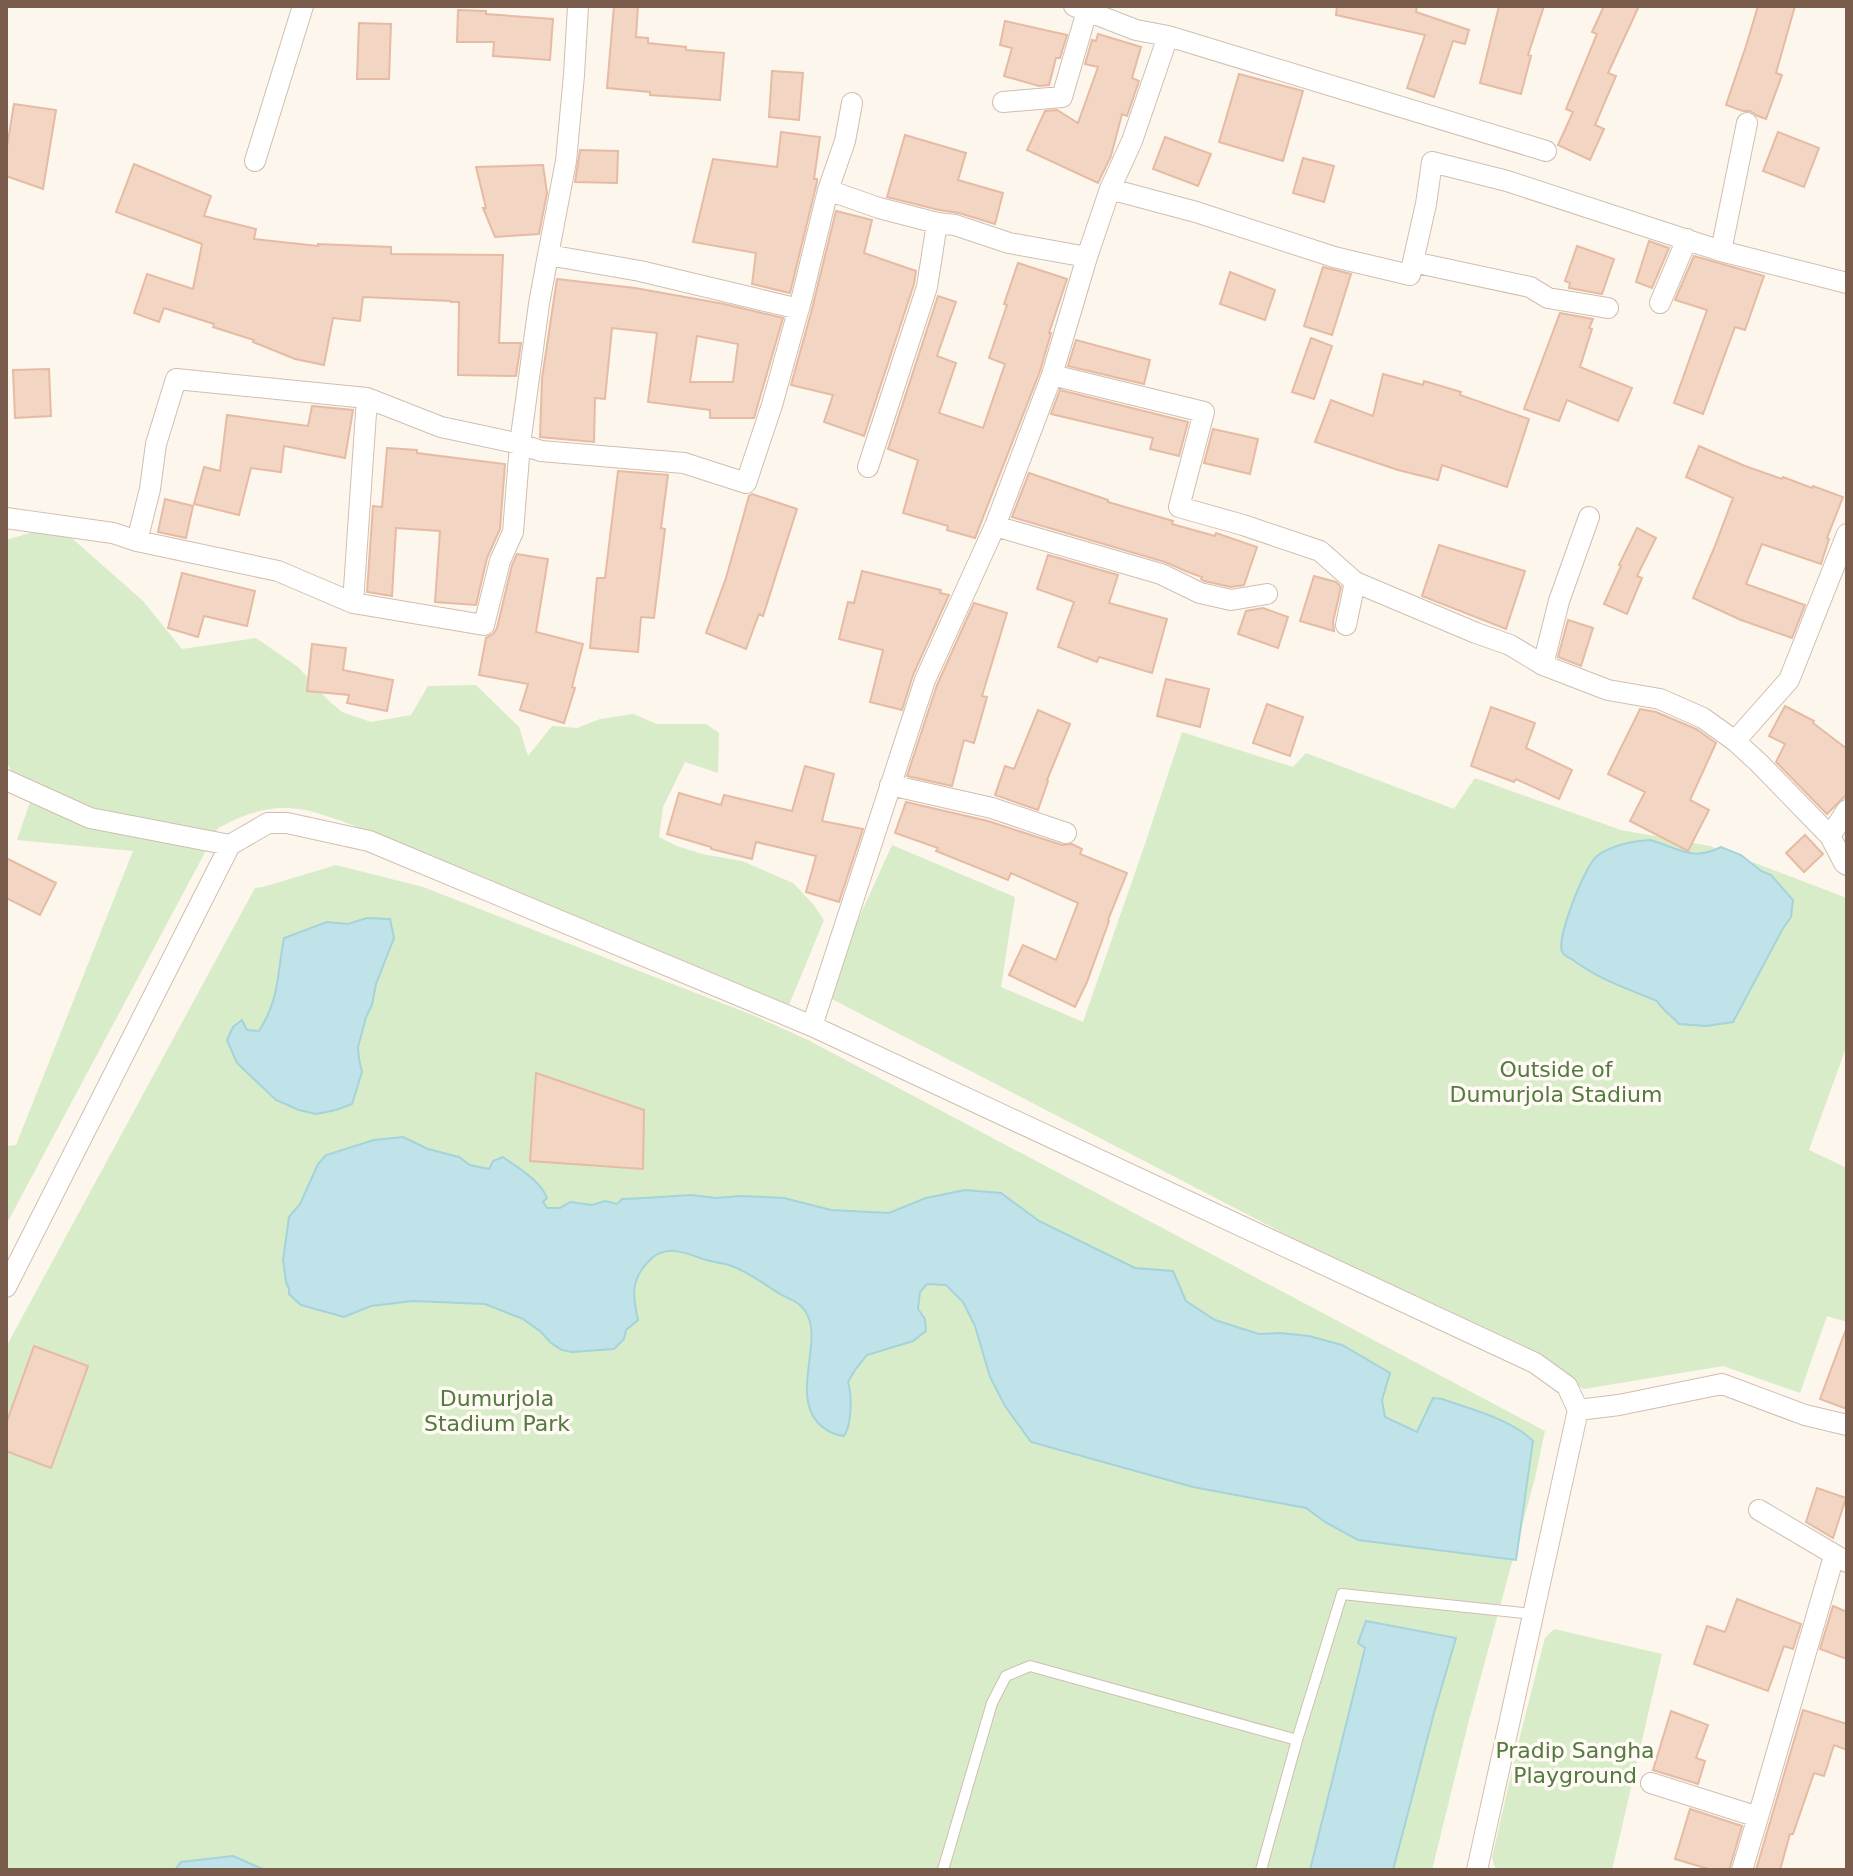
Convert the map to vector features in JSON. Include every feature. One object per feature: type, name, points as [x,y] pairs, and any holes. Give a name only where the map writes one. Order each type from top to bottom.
[{"type":"street","points":[[255,161],[303,6]]},
{"type":"street","points":[[6,518],[113,533],[137,541],[278,571],[353,603],[484,625],[500,561],[513,532],[520,444],[539,304],[566,161],[578,6]]},
{"type":"street","points":[[1003,102],[1062,97],[1080,8],[1136,30],[1168,36],[1546,151]]},
{"type":"street","points":[[812,1026],[925,680],[995,526],[1052,375],[1110,189],[1132,141],[1168,36]]},
{"type":"street","points":[[137,541],[150,489],[156,444],[176,379],[367,398],[441,427],[541,451],[684,463],[746,483],[799,309],[828,190],[845,141],[852,103]]},
{"type":"street","points":[[1721,251],[1747,123]]},
{"type":"street","points":[[1110,189],[1196,212],[1334,257],[1410,275],[1432,162],[1507,181],[1721,251],[1847,283]]},
{"type":"street","points":[[828,190],[879,208],[955,225],[1009,243],[1087,257]]},
{"type":"street","points":[[868,467],[927,287],[937,223]]},
{"type":"street","points":[[1660,303],[1687,239]]},
{"type":"street","points":[[548,255],[640,271],[799,309]]},
{"type":"street","points":[[1413,262],[1530,287],[1548,298],[1608,308]]},
{"type":"street","points":[[1052,375],[1204,412],[1179,507],[1320,551],[1355,582],[1510,645],[1543,665],[1608,690],[1660,699],[1703,718],[1759,763],[1830,836],[1847,865]]},
{"type":"street","points":[[353,603],[367,398]]},
{"type":"street","points":[[1543,665],[1559,601],[1589,517]]},
{"type":"street","points":[[995,526],[1161,574],[1200,593],[1231,600],[1267,594]]},
{"type":"street","points":[[1735,741],[1789,680],[1847,534]]},
{"type":"street","points":[[1346,625],[1355,582]]},
{"type":"street","points":[[890,785],[992,808],[1066,833]]},
{"type":"street","points":[[9,787],[90,818],[230,845]]},
{"type":"street","points":[[1830,836],[1847,810]]},
{"type":"street","points":[[6,1287],[230,845],[268,823],[287,823],[369,841],[812,1026],[1535,1363],[1567,1386],[1578,1410],[1477,1870]]},
{"type":"street","points":[[1578,1410],[1722,1384],[1805,1415],[1847,1425]]},
{"type":"street","points":[[1742,1870],[1840,1559],[1759,1510]]},
{"type":"street","points":[[1651,1783],[1758,1817]]},
{"type":"lane","points":[[1261,1870],[1342,1594],[1533,1614]]},
{"type":"lane","points":[[943,1870],[992,1703],[1006,1676],[1030,1666],[1297,1740]]},
{"type":"green space","points":[[57,525],[143,601],[182,649],[256,638],[298,667],[342,712],[371,722],[411,715],[428,686],[476,685],[519,727],[528,756],[552,726],[577,728],[600,719],[633,714],[657,724],[706,724],[719,733],[718,773],[685,762],[663,807],[659,837],[702,854],[742,861],[793,883],[813,904],[824,920],[789,1005],[342,821],[298,809],[276,808],[256,812],[218,828],[6,1225],[6,1146],[16,1145],[133,851],[17,840],[31,799],[6,762],[6,540]]},
{"type":"green space","name":"Outside of Dumurjola Stadium","points":[[1182,732],[1293,767],[1306,753],[1454,809],[1475,778],[1621,830],[1710,846],[1847,898],[1847,1045],[1809,1150],[1847,1168],[1847,1322],[1827,1316],[1800,1393],[1723,1366],[1584,1389],[824,995],[892,845],[1015,897],[1001,987],[1083,1022]]},
{"type":"green space","name":"Dumurjola Stadium Park","points":[[336,865],[423,887],[755,1016],[808,1040],[1545,1431],[1432,1870],[6,1870],[6,1347],[255,888]]},
{"type":"green space","name":"Pradip Sangha Playground","points":[[1554,1629],[1662,1654],[1612,1870],[1496,1870],[1492,1858],[1517,1748],[1545,1638]]},
{"type":"water","points":[[1650,840],[1693,853],[1721,847],[1741,855],[1771,875],[1793,900],[1791,917],[1733,1022],[1706,1026],[1679,1024],[1657,1001],[1603,978],[1563,953],[1561,946],[1567,920],[1592,862],[1616,846]]},
{"type":"water","points":[[367,918],[390,919],[394,938],[376,984],[358,1047],[362,1072],[352,1104],[316,1114],[299,1110],[276,1100],[237,1063],[227,1040],[233,1027],[242,1020],[247,1030],[259,1031],[266,1019],[277,986],[284,938],[327,922],[348,924]]},
{"type":"water","points":[[403,1137],[428,1149],[459,1157],[470,1165],[489,1169],[493,1161],[503,1157],[539,1186],[547,1198],[543,1202],[547,1208],[560,1208],[570,1202],[592,1205],[605,1201],[617,1204],[622,1199],[691,1195],[784,1198],[831,1210],[889,1213],[926,1198],[965,1190],[1001,1193],[1039,1221],[1135,1268],[1173,1271],[1186,1301],[1215,1320],[1259,1334],[1309,1336],[1342,1345],[1390,1373],[1382,1400],[1385,1417],[1417,1432],[1433,1398],[1490,1416],[1524,1433],[1533,1441],[1516,1560],[1358,1540],[1306,1508],[1193,1487],[1031,1442],[1005,1406],[990,1377],[975,1326],[963,1302],[946,1285],[927,1284],[920,1292],[918,1309],[925,1319],[926,1331],[913,1341],[867,1355],[855,1370],[848,1382],[849,1425],[844,1436],[824,1428],[810,1410],[807,1379],[811,1331],[809,1317],[801,1306],[739,1269],[680,1252],[660,1253],[642,1270],[634,1290],[638,1320],[626,1330],[624,1339],[614,1349],[562,1350],[523,1319],[485,1304],[413,1301],[371,1306],[344,1317],[301,1305],[289,1294],[283,1260],[289,1217],[300,1204],[318,1164],[326,1155],[374,1140]]},
{"type":"water","points":[[1366,1621],[1456,1638],[1393,1870],[1310,1870],[1365,1648],[1358,1643]]},
{"type":"water","points":[[233,1856],[265,1870],[175,1870],[181,1862]]},
{"type":"building","points":[[614,6],[638,6],[636,37],[648,38],[648,43],[724,53],[720,100],[650,95],[650,92],[607,88]]},
{"type":"building","points":[[1337,6],[1417,6],[1416,12],[1469,30],[1465,44],[1453,41],[1434,97],[1407,88],[1425,35],[1336,15]]},
{"type":"building","points":[[1499,6],[1544,6],[1528,55],[1531,56],[1521,94],[1480,83]]},
{"type":"building","points":[[1604,6],[1639,6],[1608,73],[1616,76],[1595,125],[1604,129],[1590,160],[1558,145],[1573,112],[1566,109],[1597,34],[1592,32]]},
{"type":"building","points":[[1758,6],[1795,6],[1776,73],[1782,75],[1766,119],[1726,105]]},
{"type":"building","points":[[458,10],[553,19],[550,60],[493,56],[494,42],[457,42]]},
{"type":"building","points":[[1005,21],[1067,35],[1060,58],[1056,58],[1049,85],[1039,86],[1004,76],[1012,48],[1000,45]]},
{"type":"building","points":[[359,23],[391,24],[389,79],[357,79]]},
{"type":"building","points":[[1098,34],[1141,47],[1132,78],[1139,81],[1127,116],[1122,114],[1111,156],[1098,183],[1027,150],[1045,111],[1057,110],[1078,123],[1098,67],[1085,64],[1092,40],[1096,41]]},
{"type":"building","points":[[772,71],[803,73],[799,120],[769,117]]},
{"type":"building","points":[[1239,74],[1303,91],[1283,161],[1219,142]]},
{"type":"building","points":[[14,104],[56,110],[43,189],[6,176],[6,153]]},
{"type":"building","points":[[781,132],[820,137],[814,179],[817,182],[790,293],[752,284],[756,253],[693,242],[713,159],[777,167]]},
{"type":"building","points":[[1778,132],[1819,148],[1804,187],[1763,171]]},
{"type":"building","points":[[905,135],[966,153],[958,180],[1003,193],[995,224],[887,197]]},
{"type":"building","points":[[1165,137],[1211,154],[1198,186],[1153,169]]},
{"type":"building","points":[[580,150],[618,151],[617,183],[575,182]]},
{"type":"building","points":[[1303,158],[1334,166],[1324,202],[1293,193]]},
{"type":"building","points":[[134,164],[211,196],[204,216],[256,229],[254,239],[318,246],[391,247],[391,254],[503,255],[499,343],[521,343],[516,376],[458,375],[459,302],[363,297],[360,321],[333,318],[324,365],[295,359],[254,340],[213,327],[214,324],[164,308],[159,322],[134,313],[147,274],[193,289],[202,244],[116,212]]},
{"type":"building","points":[[543,165],[547,193],[539,234],[495,237],[483,208],[486,208],[476,167]]},
{"type":"building","points":[[836,211],[872,220],[864,253],[916,271],[864,436],[824,422],[833,395],[791,385]]},
{"type":"building","points":[[1649,241],[1669,248],[1652,288],[1636,282]]},
{"type":"building","points":[[1577,246],[1614,259],[1602,294],[1569,288],[1570,283],[1565,281]]},
{"type":"building","points":[[1694,256],[1764,276],[1745,330],[1735,327],[1703,414],[1674,403],[1707,310],[1675,300]]},
{"type":"building","points":[[1018,263],[1067,279],[1040,371],[975,538],[947,530],[948,526],[903,513],[918,460],[888,449],[938,296],[956,302],[937,356],[956,363],[939,413],[983,428],[1005,364],[989,358]]},
{"type":"building","points":[[1323,267],[1351,274],[1332,335],[1304,326]]},
{"type":"building","points":[[1230,272],[1275,290],[1265,320],[1220,304]]},
{"type":"building","points":[[557,279],[635,288],[783,318],[754,418],[710,418],[710,410],[648,402],[657,333],[612,328],[605,399],[595,398],[594,442],[540,437],[542,378]],"holes":[[[697,336],[738,344],[733,382],[690,382]]]},
{"type":"building","points":[[1560,313],[1593,319],[1580,367],[1632,388],[1618,421],[1567,400],[1559,421],[1524,409]]},
{"type":"building","points":[[1311,338],[1332,346],[1314,399],[1292,392]]},
{"type":"building","points":[[1076,340],[1150,360],[1144,384],[1068,366]]},
{"type":"building","points":[[49,369],[51,416],[15,418],[13,370]]},
{"type":"building","points":[[1383,374],[1461,392],[1460,395],[1529,419],[1507,487],[1442,465],[1438,480],[1315,442],[1331,400],[1373,416]]},
{"type":"building","points":[[1060,390],[1188,422],[1179,456],[1150,449],[1153,438],[1051,414]]},
{"type":"building","points":[[312,406],[353,410],[345,458],[284,446],[281,472],[251,468],[239,515],[194,504],[204,467],[220,471],[227,415],[308,426]]},
{"type":"building","points":[[1213,429],[1258,439],[1250,474],[1204,463]]},
{"type":"building","points":[[1699,446],[1745,466],[1843,497],[1827,538],[1821,564],[1762,544],[1746,584],[1805,605],[1792,638],[1741,620],[1693,598],[1733,498],[1686,477]]},
{"type":"building","points":[[387,448],[505,464],[500,529],[487,558],[476,605],[435,602],[440,531],[396,528],[392,596],[367,592],[373,506],[382,507]]},
{"type":"building","points":[[618,471],[668,475],[654,618],[641,617],[638,652],[590,648],[597,578],[605,578]]},
{"type":"building","points":[[1029,473],[1108,502],[1173,521],[1172,524],[1215,536],[1216,533],[1257,547],[1244,585],[1231,587],[1204,581],[1202,577],[1165,562],[1012,517]]},
{"type":"building","points":[[752,494],[797,509],[763,616],[759,614],[746,649],[706,633]]},
{"type":"building","points":[[165,499],[193,506],[186,538],[158,532]]},
{"type":"building","points":[[1637,528],[1656,538],[1637,576],[1642,578],[1627,614],[1604,604]]},
{"type":"building","points":[[1439,545],[1525,571],[1506,629],[1422,596]]},
{"type":"building","points":[[517,554],[548,559],[536,632],[583,644],[572,687],[575,688],[564,723],[520,710],[528,684],[479,675],[486,638],[497,628]]},
{"type":"building","points":[[1048,555],[1118,575],[1109,603],[1167,619],[1152,673],[1099,657],[1097,662],[1058,647],[1074,602],[1037,589]]},
{"type":"building","points":[[862,571],[941,590],[940,593],[949,595],[913,675],[902,710],[870,702],[883,650],[839,639],[848,602],[854,603]]},
{"type":"building","points":[[182,573],[255,591],[247,626],[204,616],[198,637],[168,628]]},
{"type":"building","points":[[1314,576],[1336,582],[1341,587],[1333,622],[1334,631],[1300,621]]},
{"type":"building","points":[[974,603],[1007,613],[982,696],[987,697],[974,743],[964,740],[952,786],[907,776],[937,685]]},
{"type":"building","points":[[1263,608],[1288,617],[1278,648],[1238,634],[1246,611]]},
{"type":"building","points":[[1568,620],[1593,628],[1581,666],[1558,657]]},
{"type":"building","points":[[312,644],[346,648],[343,670],[393,680],[387,711],[347,703],[349,695],[307,691]]},
{"type":"building","points":[[1166,679],[1209,689],[1200,727],[1157,716]]},
{"type":"building","points":[[1267,704],[1303,717],[1290,756],[1253,743]]},
{"type":"building","points":[[1785,706],[1814,721],[1847,749],[1847,794],[1827,814],[1776,762],[1785,744],[1769,736]]},
{"type":"building","points":[[1491,707],[1535,723],[1526,748],[1572,770],[1559,799],[1516,779],[1514,782],[1471,766]]},
{"type":"building","points":[[1640,709],[1656,712],[1696,729],[1716,743],[1690,800],[1709,810],[1688,851],[1630,821],[1645,792],[1608,774]]},
{"type":"building","points":[[1038,710],[1070,724],[1038,810],[995,795],[1005,766],[1014,769]]},
{"type":"building","points":[[805,766],[834,774],[822,821],[863,829],[839,902],[806,892],[816,856],[756,842],[752,859],[667,834],[679,793],[721,805],[724,795],[792,811]]},
{"type":"building","points":[[906,802],[988,821],[1062,845],[1072,844],[1082,849],[1080,854],[1127,873],[1075,1007],[1009,975],[1023,945],[1056,960],[1078,903],[1011,873],[1008,880],[936,851],[938,848],[895,833]]},
{"type":"building","points":[[1805,835],[1823,854],[1804,872],[1786,853]]},
{"type":"building","points":[[6,858],[56,883],[40,915],[6,898]]},
{"type":"building","points":[[536,1073],[644,1110],[643,1169],[530,1161]]},
{"type":"building","points":[[1847,1333],[1847,1409],[1820,1399]]},
{"type":"building","points":[[34,1346],[88,1366],[51,1468],[6,1451],[6,1424]]},
{"type":"building","points":[[1817,1488],[1846,1498],[1833,1538],[1806,1522]]},
{"type":"building","points":[[1737,1599],[1801,1624],[1793,1649],[1784,1646],[1768,1691],[1694,1664],[1707,1626],[1725,1632]]},
{"type":"building","points":[[1833,1606],[1847,1612],[1847,1659],[1820,1649]]},
{"type":"building","points":[[1803,1710],[1847,1724],[1847,1750],[1834,1745],[1824,1776],[1814,1773],[1793,1834],[1790,1834],[1780,1870],[1756,1870]]},
{"type":"building","points":[[1671,1711],[1708,1725],[1696,1758],[1705,1761],[1698,1784],[1653,1770]]},
{"type":"building","points":[[1690,1809],[1742,1826],[1729,1870],[1712,1870],[1675,1859]]}]
